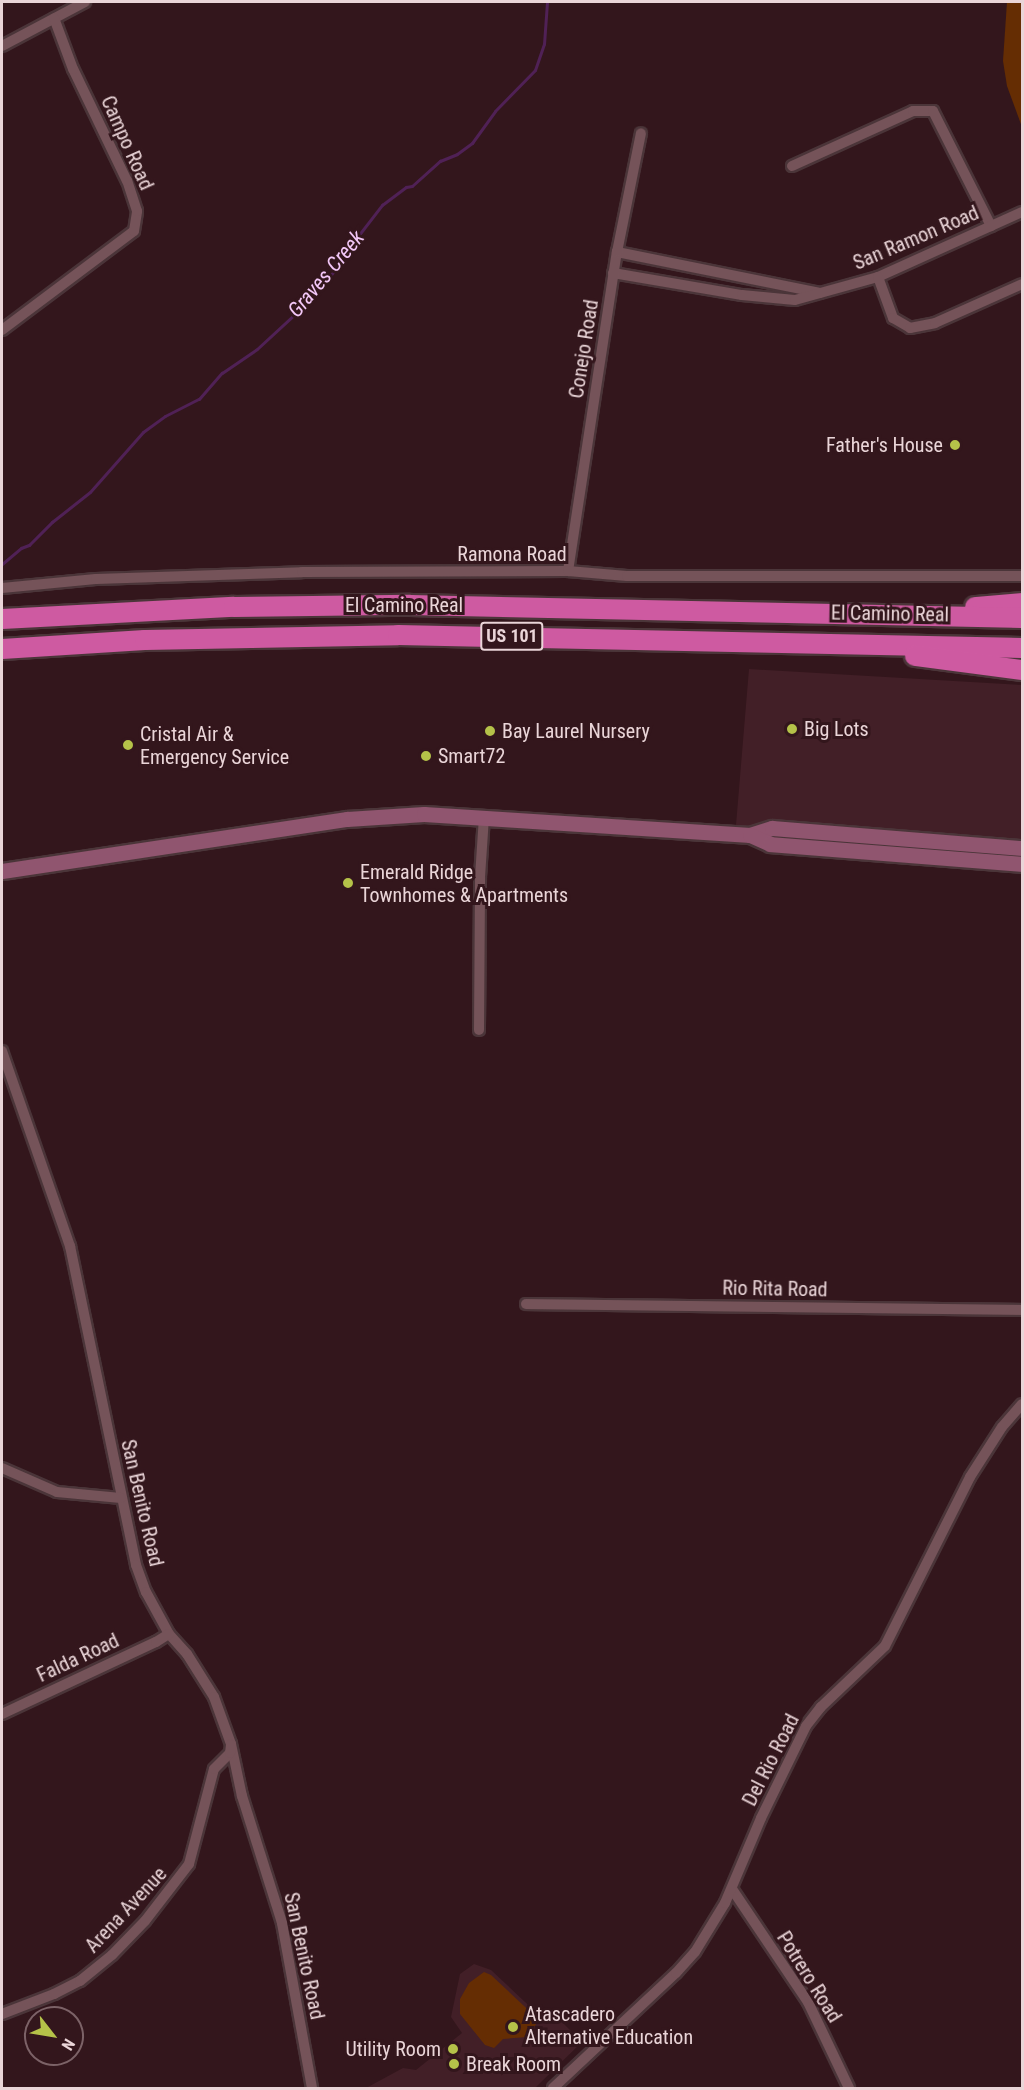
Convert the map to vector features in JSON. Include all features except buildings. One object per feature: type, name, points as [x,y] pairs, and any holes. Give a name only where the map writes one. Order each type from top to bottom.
[{"type":"highway","points":[[926,615],[997,603],[1023,603]]},
{"type":"highway","name":"El Camino Real","points":[[2,619],[234,607],[399,605],[1023,618]]},
{"type":"highway","name":"El Camino Real","points":[[2,649],[156,640],[398,635],[1023,648]]},
{"type":"highway","points":[[826,643],[1023,670]]},
{"type":"main road","points":[[2,871],[347,819],[424,814],[484,816],[750,835],[770,844],[1023,864]]},
{"type":"main road","points":[[750,835],[772,828],[1023,848]]},
{"type":"street","points":[[2,46],[85,2]]},
{"type":"street","name":"Campo Road","points":[[2,330],[134,231],[137,211],[98,116],[73,69],[54,18]]},
{"type":"street","points":[[792,166],[913,111],[933,111],[991,226]]},
{"type":"street","name":"Conejo Road","points":[[568,571],[613,273],[641,133]]},
{"type":"street","name":"San Ramon Road","points":[[613,273],[795,300],[878,277],[1023,212]]},
{"type":"street","points":[[617,252],[823,294]]},
{"type":"street","points":[[878,277],[893,318],[910,328],[935,323],[1023,284]]},
{"type":"street","name":"Ramona Road","points":[[2,588],[96,579],[291,572],[568,571],[627,576],[1023,576]]},
{"type":"street","points":[[479,1030],[480,877],[484,816]]},
{"type":"street","name":"San Benito Road","points":[[2,1051],[70,1246],[136,1565],[169,1634],[188,1654],[214,1697],[231,1744],[242,1796],[282,1923],[312,2088]]},
{"type":"street","name":"Rio Rita Road","points":[[526,1304],[1023,1310]]},
{"type":"street","name":"Del Rio Road","points":[[553,2088],[676,1973],[705,1937],[732,1889],[760,1820],[806,1726],[821,1707],[861,1672],[885,1646],[970,1477],[1002,1427],[1023,1404]]},
{"type":"street","points":[[2,1468],[57,1492],[121,1498]]},
{"type":"street","name":"Falda Road","points":[[2,1714],[169,1634]]},
{"type":"street","name":"Arena Avenue","points":[[2,2014],[80,1981],[111,1955],[152,1912],[189,1864],[214,1769],[230,1753],[231,1744]]},
{"type":"street","name":"Potrero Road","points":[[732,1889],[808,2002],[849,2088]]},
{"type":"shaded area","points":[[1007,2],[1022,2],[1022,127],[1007,86],[1003,61]]},
{"type":"shaded area","points":[[749,669],[1022,685],[1022,846],[736,825]]},
{"type":"shaded area","name":"Atascadero Alternative Education","points":[[474,1964],[491,1970],[541,2017],[561,2021],[582,2042],[535,2088],[366,2088],[403,2068],[416,2070],[462,2033],[451,2017],[460,1974]]},
{"type":"shaded area","points":[[484,1972],[491,1975],[539,2020],[527,2037],[503,2039],[494,2048],[485,2045],[460,2014],[460,1999],[469,1983]]},
{"type":"waterway","name":"Graves Creek","points":[[2,564],[21,548],[29,545],[52,522],[90,492],[143,432],[165,416],[199,399],[222,373],[257,349],[309,301],[339,265],[348,249],[382,205],[406,187],[412,186],[440,161],[457,154],[472,143],[495,111],[535,70],[544,44],[547,2]]},
{"type":"place","name":"Father's House","points":[[955,445]]},
{"type":"place","name":"Big Lots","points":[[792,729]]},
{"type":"place","name":"Bay Laurel Nursery","points":[[490,731]]},
{"type":"place","name":"Cristal Air & Emergency Service","points":[[128,745]]},
{"type":"place","name":"Smart72","points":[[426,756]]},
{"type":"place","name":"Emerald Ridge Townhomes & Apartments","points":[[348,883]]},
{"type":"place","name":"Atascadero Alternative Education","points":[[513,2027]]},
{"type":"place","name":"Utility Room","points":[[453,2049]]},
{"type":"place","name":"Break Room","points":[[454,2064]]}]
